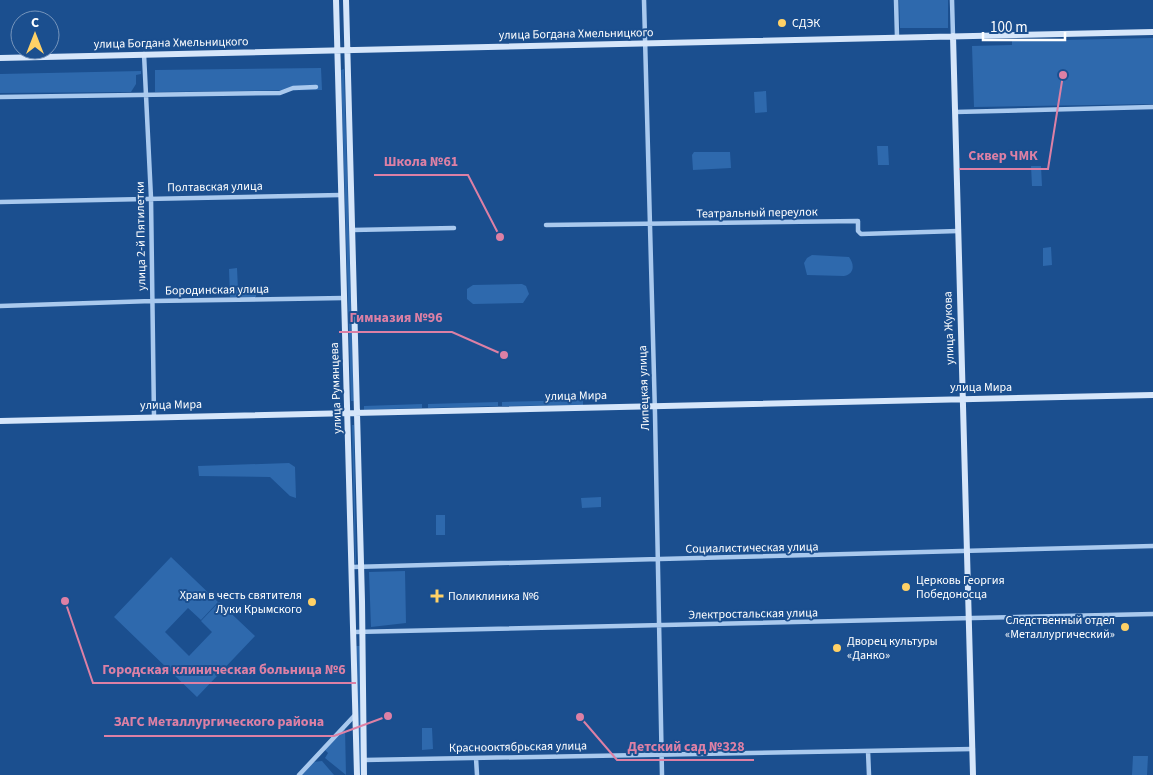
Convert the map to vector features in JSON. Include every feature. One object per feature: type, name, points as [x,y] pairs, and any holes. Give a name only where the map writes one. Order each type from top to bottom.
[{"type":"main road","name":"улица Румянцева","points":[[336,0],[357,775]]},
{"type":"main road","name":"улица Румянцева","points":[[346,0],[363,632],[364,775]]},
{"type":"main road","name":"улица Богдана Хмельницкого","points":[[0,58],[1153,32]]},
{"type":"main road","name":"улица Жукова","points":[[953,36],[973,775]]},
{"type":"main road","name":"улица Мира","points":[[0,420],[1153,395]]},
{"type":"street","name":"Липецкая улица","points":[[644,0],[655,405],[662,775]]},
{"type":"street","points":[[896,0],[896,37]]},
{"type":"street","name":"улица Жукова","points":[[952,0],[953,36]]},
{"type":"street","name":"улица 2-й Пятилетки","points":[[144,54],[151,198],[154,417]]},
{"type":"street","points":[[0,97],[280,93],[293,88],[316,87]]},
{"type":"street","points":[[955,112],[1153,107]]},
{"type":"street","name":"Полтавская улица","points":[[0,202],[341,195]]},
{"type":"street","name":"Театральный переулок","points":[[546,225],[858,221],[858,231],[862,234],[958,231]]},
{"type":"street","points":[[352,230],[454,228]]},
{"type":"street","name":"Бородинская улица","points":[[0,306],[344,298]]},
{"type":"street","name":"Социалистическая улица","points":[[352,568],[966,553],[1153,546]]},
{"type":"street","name":"Электростальская улица","points":[[354,632],[1153,614]]},
{"type":"street","points":[[299,775],[355,715]]},
{"type":"street","name":"Краснооктябрьская улица","points":[[364,760],[973,749]]},
{"type":"street","points":[[868,751],[869,775]]},
{"type":"street","points":[[476,758],[476,775]]},
{"type":"shaded area","points":[[899,0],[948,0],[948,28],[900,28]]},
{"type":"shaded area","points":[[1153,38],[1153,104],[974,107],[972,46],[1012,45],[1012,41]]},
{"type":"shaded area","points":[[321,68],[322,90],[155,92],[155,70]]},
{"type":"shaded area","points":[[344,69],[354,401],[351,401],[341,70]]},
{"type":"shaded area","points":[[141,71],[141,74],[136,75],[136,84],[131,92],[0,93],[0,74]]},
{"type":"shaded area","points":[[766,91],[767,112],[755,113],[754,92]]},
{"type":"shaded area","points":[[877,146],[888,146],[889,165],[878,165]]},
{"type":"shaded area","points":[[694,152],[730,152],[731,168],[693,170],[692,155]]},
{"type":"shaded area","points":[[1031,166],[1041,166],[1042,186],[1032,186]]},
{"type":"shaded area","points":[[1051,247],[1052,265],[1043,266],[1043,248]]},
{"type":"shaded area","points":[[812,255],[849,257],[852,263],[852,271],[844,276],[807,275],[804,263]]},
{"type":"shaded area","points":[[237,268],[238,289],[256,292],[256,297],[230,297],[229,269]]},
{"type":"shaded area","points":[[522,284],[526,286],[529,294],[523,303],[473,304],[467,299],[467,289],[473,285]]},
{"type":"shaded area","points":[[583,400],[583,405],[502,406],[502,402]]},
{"type":"shaded area","points":[[498,402],[498,406],[428,408],[428,404]]},
{"type":"shaded area","points":[[422,404],[422,408],[364,410],[364,406]]},
{"type":"shaded area","points":[[352,425],[354,425],[356,564],[355,563]]},
{"type":"shaded area","points":[[289,463],[295,467],[296,498],[290,496],[270,477],[199,476],[198,466]]},
{"type":"shaded area","points":[[601,497],[601,507],[582,508],[581,498]]},
{"type":"shaded area","points":[[436,515],[445,515],[445,535],[436,535]]},
{"type":"shaded area","points":[[171,557],[218,602],[201,620],[188,608],[165,632],[189,656],[212,632],[201,621],[219,602],[255,636],[197,697],[114,617]]},
{"type":"shaded area","points":[[405,571],[406,623],[371,627],[369,572]]},
{"type":"shaded area","points":[[356,646],[360,646],[362,775],[358,775]]},
{"type":"shaded area","points":[[345,728],[346,775],[325,758],[328,753],[324,749]]},
{"type":"shaded area","points":[[422,728],[432,728],[433,749],[422,750]]},
{"type":"shaded area","points":[[1133,756],[1148,756],[1147,775],[1132,775]]},
{"type":"shaded area","points":[[322,761],[334,775],[301,775],[313,762]]},
{"type":"place","name":"СДЭК","points":[[782,23]]},
{"type":"place","name":"Сквер ЧМК","points":[[1063,75]]},
{"type":"place","name":"Школа №61","points":[[500,237]]},
{"type":"place","name":"Гимназия №96","points":[[504,355]]},
{"type":"place","name":"Церковь Георгия Победоносца","points":[[906,587]]},
{"type":"place","name":"Поликлиника №6","points":[[437,596]]},
{"type":"place","name":"Городская клиническая больница №6","points":[[65,601]]},
{"type":"place","name":"Храм в честь святителя Луки Крымского","points":[[312,602]]},
{"type":"place","name":"Следственный отдел «Металлургический»","points":[[1125,627]]},
{"type":"place","name":"Дворец культуры «Данко»","points":[[837,648]]},
{"type":"place","name":"ЗАГС Металлургического района","points":[[388,716]]},
{"type":"place","name":"Детский сад №328","points":[[580,717]]}]
